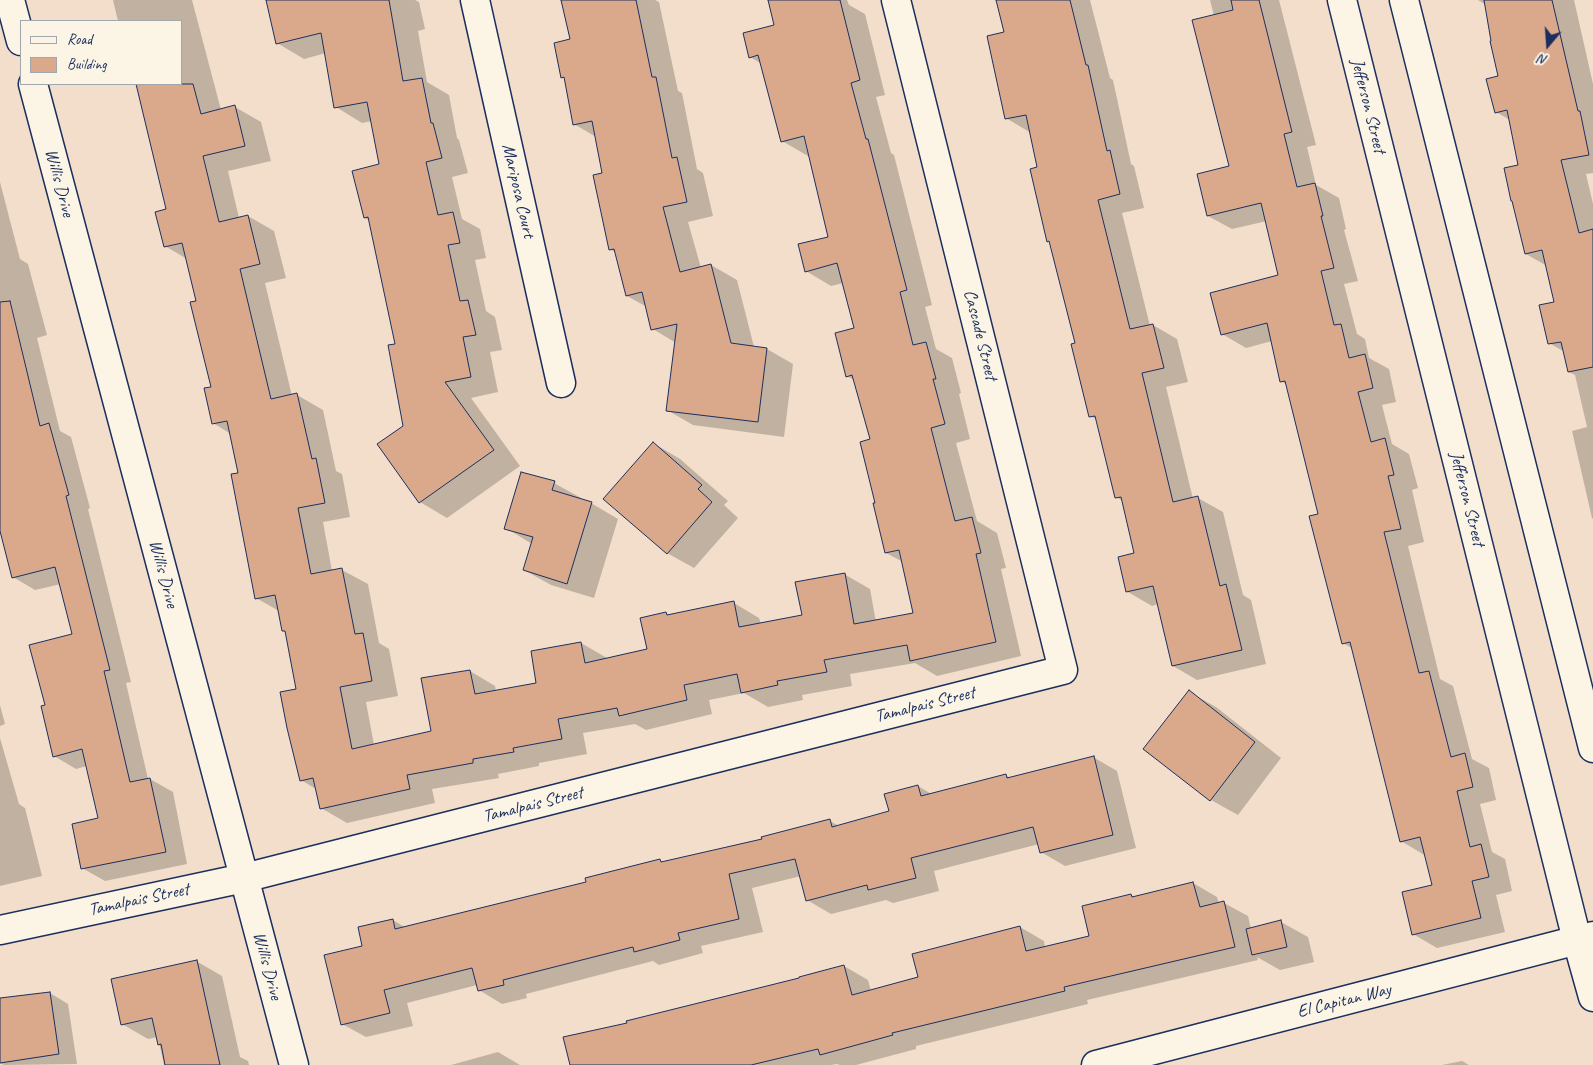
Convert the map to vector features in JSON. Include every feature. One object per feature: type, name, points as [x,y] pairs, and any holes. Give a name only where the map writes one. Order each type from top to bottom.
[{"type":"street","points":[[10,0],[20,37]]},
{"type":"street","name":"Mariposa Court","points":[[475,0],[561,382]]},
{"type":"street","name":"Cascade Street","points":[[896,0],[1063,670]]},
{"type":"street","name":"Jefferson Street","points":[[1342,0],[1585,938],[1593,997]]},
{"type":"street","points":[[1404,0],[1593,748]]},
{"type":"street","name":"Willis Drive","points":[[33,85],[294,1065]]},
{"type":"street","name":"Tamalpais Street","points":[[0,930],[244,878],[1063,670]]},
{"type":"street","name":"El Capitan Way","points":[[1096,1065],[1170,1056],[1585,938]]},
{"type":"building","points":[[266,0],[389,0],[403,81],[422,78],[431,123],[433,123],[442,158],[426,162],[438,215],[453,212],[460,243],[448,245],[460,301],[468,300],[476,335],[463,337],[471,377],[445,382],[494,450],[419,503],[377,444],[403,426],[388,345],[395,344],[368,217],[364,218],[352,171],[379,164],[367,102],[334,108],[321,33],[276,44]]},
{"type":"building","points":[[561,0],[636,0],[652,77],[656,77],[672,158],[677,157],[687,202],[663,207],[680,272],[711,264],[731,343],[767,348],[758,422],[666,411],[677,324],[651,330],[642,292],[626,296],[614,249],[609,250],[593,175],[602,173],[592,121],[573,125],[564,77],[561,78],[554,43],[570,39]]},
{"type":"building","points":[[768,0],[840,0],[860,80],[851,83],[866,139],[868,139],[907,290],[900,292],[913,345],[926,342],[936,379],[933,379],[945,424],[931,428],[955,521],[972,517],[981,553],[976,554],[996,642],[910,661],[907,645],[824,660],[827,672],[777,681],[778,685],[741,693],[737,674],[684,685],[687,700],[619,716],[617,708],[558,719],[562,739],[513,748],[514,752],[473,759],[473,763],[407,775],[410,789],[320,809],[313,778],[300,781],[287,728],[280,692],[296,689],[285,631],[282,631],[275,595],[255,599],[231,474],[238,473],[227,421],[212,424],[204,388],[211,387],[190,302],[196,301],[182,243],[164,247],[155,212],[166,209],[136,85],[193,84],[201,114],[235,105],[245,146],[203,156],[219,222],[248,215],[260,264],[240,269],[271,399],[297,393],[312,459],[316,458],[325,503],[298,508],[311,574],[342,568],[355,634],[363,633],[372,681],[340,687],[352,749],[431,731],[421,678],[470,670],[475,694],[536,683],[531,651],[581,642],[585,663],[647,649],[640,618],[666,612],[667,615],[734,601],[739,627],[802,615],[795,582],[845,573],[854,624],[913,613],[899,550],[885,553],[860,442],[870,439],[852,375],[846,377],[835,333],[854,328],[837,263],[805,272],[798,244],[828,237],[804,136],[781,142],[758,55],[749,58],[743,33],[774,25]]},
{"type":"building","points":[[996,0],[1070,0],[1086,65],[1088,65],[1107,151],[1110,150],[1120,194],[1098,200],[1130,329],[1153,324],[1164,368],[1142,373],[1173,502],[1198,496],[1220,586],[1226,584],[1242,650],[1172,666],[1153,586],[1126,592],[1118,557],[1134,553],[1121,497],[1115,498],[1095,416],[1089,417],[1071,344],[1075,343],[1049,241],[1047,242],[1030,169],[1037,167],[1026,115],[1005,119],[987,36],[1004,32]]},
{"type":"building","points":[[1231,0],[1259,0],[1292,132],[1284,134],[1297,187],[1315,183],[1323,216],[1321,216],[1334,268],[1321,271],[1334,325],[1341,324],[1349,358],[1365,354],[1373,388],[1358,392],[1371,442],[1385,438],[1394,475],[1388,476],[1401,529],[1384,532],[1419,673],[1429,671],[1451,757],[1465,753],[1473,787],[1457,791],[1470,847],[1481,844],[1489,877],[1472,881],[1481,918],[1412,935],[1402,892],[1432,885],[1420,837],[1400,842],[1350,642],[1342,644],[1309,516],[1318,514],[1285,381],[1280,382],[1267,323],[1221,335],[1210,293],[1278,275],[1261,203],[1207,216],[1197,174],[1229,166],[1192,20],[1233,10]]},
{"type":"building","points":[[1484,0],[1552,0],[1589,155],[1561,160],[1579,233],[1593,229],[1593,367],[1568,372],[1561,342],[1548,344],[1539,305],[1554,302],[1542,250],[1525,254],[1511,201],[1504,168],[1518,165],[1507,110],[1495,113],[1486,79],[1498,76],[1490,41]]},
{"type":"building","points":[[10,301],[40,426],[49,423],[69,495],[66,496],[110,670],[104,671],[130,782],[150,778],[166,852],[81,869],[72,824],[98,818],[82,749],[53,757],[41,706],[45,705],[29,645],[72,634],[55,567],[12,578],[0,531],[0,302]]},
{"type":"building","points":[[653,442],[702,485],[698,489],[712,502],[667,554],[603,499]]},
{"type":"building","points":[[521,472],[555,481],[552,490],[592,502],[567,584],[523,570],[533,537],[504,529]]},
{"type":"building","points":[[1189,690],[1255,742],[1210,801],[1143,749]]},
{"type":"building","points":[[1094,756],[1113,835],[1040,853],[1033,827],[911,858],[916,878],[868,890],[867,885],[806,901],[795,859],[729,874],[739,919],[678,933],[680,940],[634,952],[633,947],[503,980],[504,985],[478,991],[472,968],[384,990],[390,1013],[341,1025],[324,955],[362,946],[358,927],[393,919],[395,929],[586,882],[585,878],[660,859],[661,862],[762,839],[761,837],[830,819],[832,827],[889,811],[884,794],[918,785],[921,796],[1006,774],[1007,778]]},
{"type":"building","points":[[1193,882],[1200,907],[1224,901],[1235,947],[1064,987],[1065,991],[892,1033],[893,1035],[820,1055],[818,1049],[751,1065],[570,1065],[563,1037],[627,1023],[626,1021],[844,965],[852,995],[918,977],[912,954],[1020,926],[1026,951],[1089,936],[1082,906],[1131,894],[1132,897]]},
{"type":"building","points":[[1281,920],[1287,947],[1252,955],[1246,929]]},
{"type":"building","points":[[197,960],[220,1065],[165,1065],[161,1044],[158,1045],[152,1018],[121,1025],[111,979]]},
{"type":"building","points":[[50,992],[59,1054],[0,1063],[0,998]]}]
